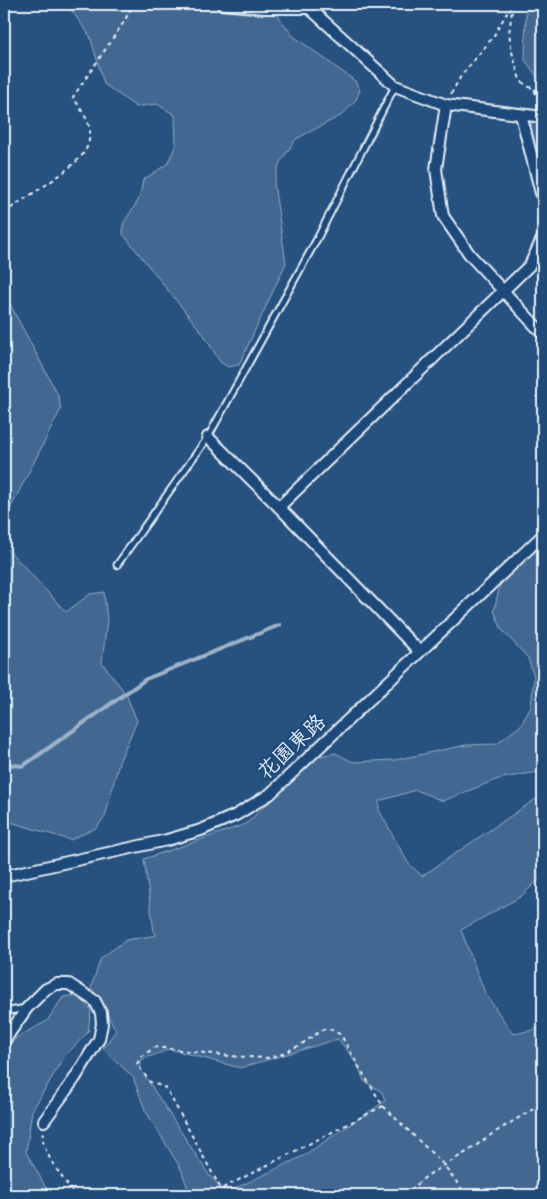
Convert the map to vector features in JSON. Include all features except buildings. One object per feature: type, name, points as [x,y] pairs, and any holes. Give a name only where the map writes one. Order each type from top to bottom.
[{"type":"street","points":[[222,4],[265,8],[307,6],[395,86],[446,105],[543,117]]},
{"type":"street","points":[[446,105],[436,169],[443,216],[470,255],[543,334]]},
{"type":"street","points":[[521,115],[543,202]]},
{"type":"street","points":[[279,507],[530,265],[543,237]]},
{"type":"street","points":[[208,437],[420,651]]},
{"type":"street","name":"花園東路","points":[[4,876],[167,840],[201,830],[236,815],[270,794],[543,535]]},
{"type":"street","points":[[4,1041],[27,1008],[46,989],[57,984],[69,984],[95,1000],[101,1012],[102,1024],[99,1038],[75,1078],[44,1121]]},
{"type":"lane","points":[[117,565],[208,437],[317,239],[395,86]]},
{"type":"lane","points":[[4,1012],[27,1008]]},
{"type":"path","points":[[4,213],[60,174],[84,153],[88,144],[90,130],[73,97],[124,22],[133,4]]},
{"type":"path","points":[[513,4],[509,33],[520,80],[526,86],[543,95]]},
{"type":"path","points":[[446,105],[461,76],[493,37],[513,4]]},
{"type":"path","points":[[534,90],[543,117]]},
{"type":"path","points":[[383,1106],[221,1190],[166,1088],[150,1082],[137,1064],[141,1056],[155,1047],[229,1056],[266,1058],[282,1054],[324,1029],[333,1030],[341,1035],[383,1106],[444,1165],[466,1195]]},
{"type":"path","points":[[404,1195],[428,1174],[543,1103]]},
{"type":"path","points":[[44,1121],[42,1136],[44,1149],[74,1195]]},
{"type":"shaded area","points":[[67,4],[270,4],[292,35],[355,81],[360,90],[356,100],[342,115],[296,139],[279,164],[274,184],[286,263],[239,365],[228,367],[220,362],[204,335],[123,234],[123,224],[139,199],[143,180],[167,164],[176,145],[175,115],[157,104],[136,107],[104,84],[90,36]]},
{"type":"shaded area","points":[[526,4],[543,4],[543,85],[525,60]]},
{"type":"shaded area","points":[[543,117],[543,165],[533,140],[531,120]]},
{"type":"shaded area","points":[[4,297],[11,306],[58,395],[61,409],[4,521]]},
{"type":"shaded area","points":[[4,545],[66,612],[90,594],[104,592],[107,620],[102,663],[126,694],[137,721],[119,762],[105,817],[96,828],[70,840],[4,820]]},
{"type":"shaded area","points":[[543,546],[543,771],[498,779],[443,801],[416,790],[379,801],[379,810],[408,863],[422,876],[543,794],[543,876],[520,897],[461,930],[485,993],[513,1034],[533,1030],[543,1025],[543,1195],[190,1195],[181,1169],[145,1110],[133,1077],[103,1049],[116,1030],[91,987],[101,958],[126,940],[157,935],[154,932],[144,859],[246,824],[315,757],[335,753],[353,762],[395,760],[466,745],[497,744],[521,725],[531,707],[534,677],[528,658],[502,630],[494,611],[503,572]],"holes":[[[338,1039],[357,1063],[364,1081],[382,1092],[385,1101],[303,1156],[232,1190],[222,1189],[209,1175],[141,1070],[141,1060],[170,1049],[240,1068]]]},
{"type":"shaded area","points":[[78,995],[91,1010],[88,1032],[64,1057],[32,1111],[26,1152],[50,1195],[4,1195],[4,1051],[16,1038],[47,1021],[63,997]]},
{"type":"waterway","points":[[4,764],[23,766],[146,679],[280,625]]}]
